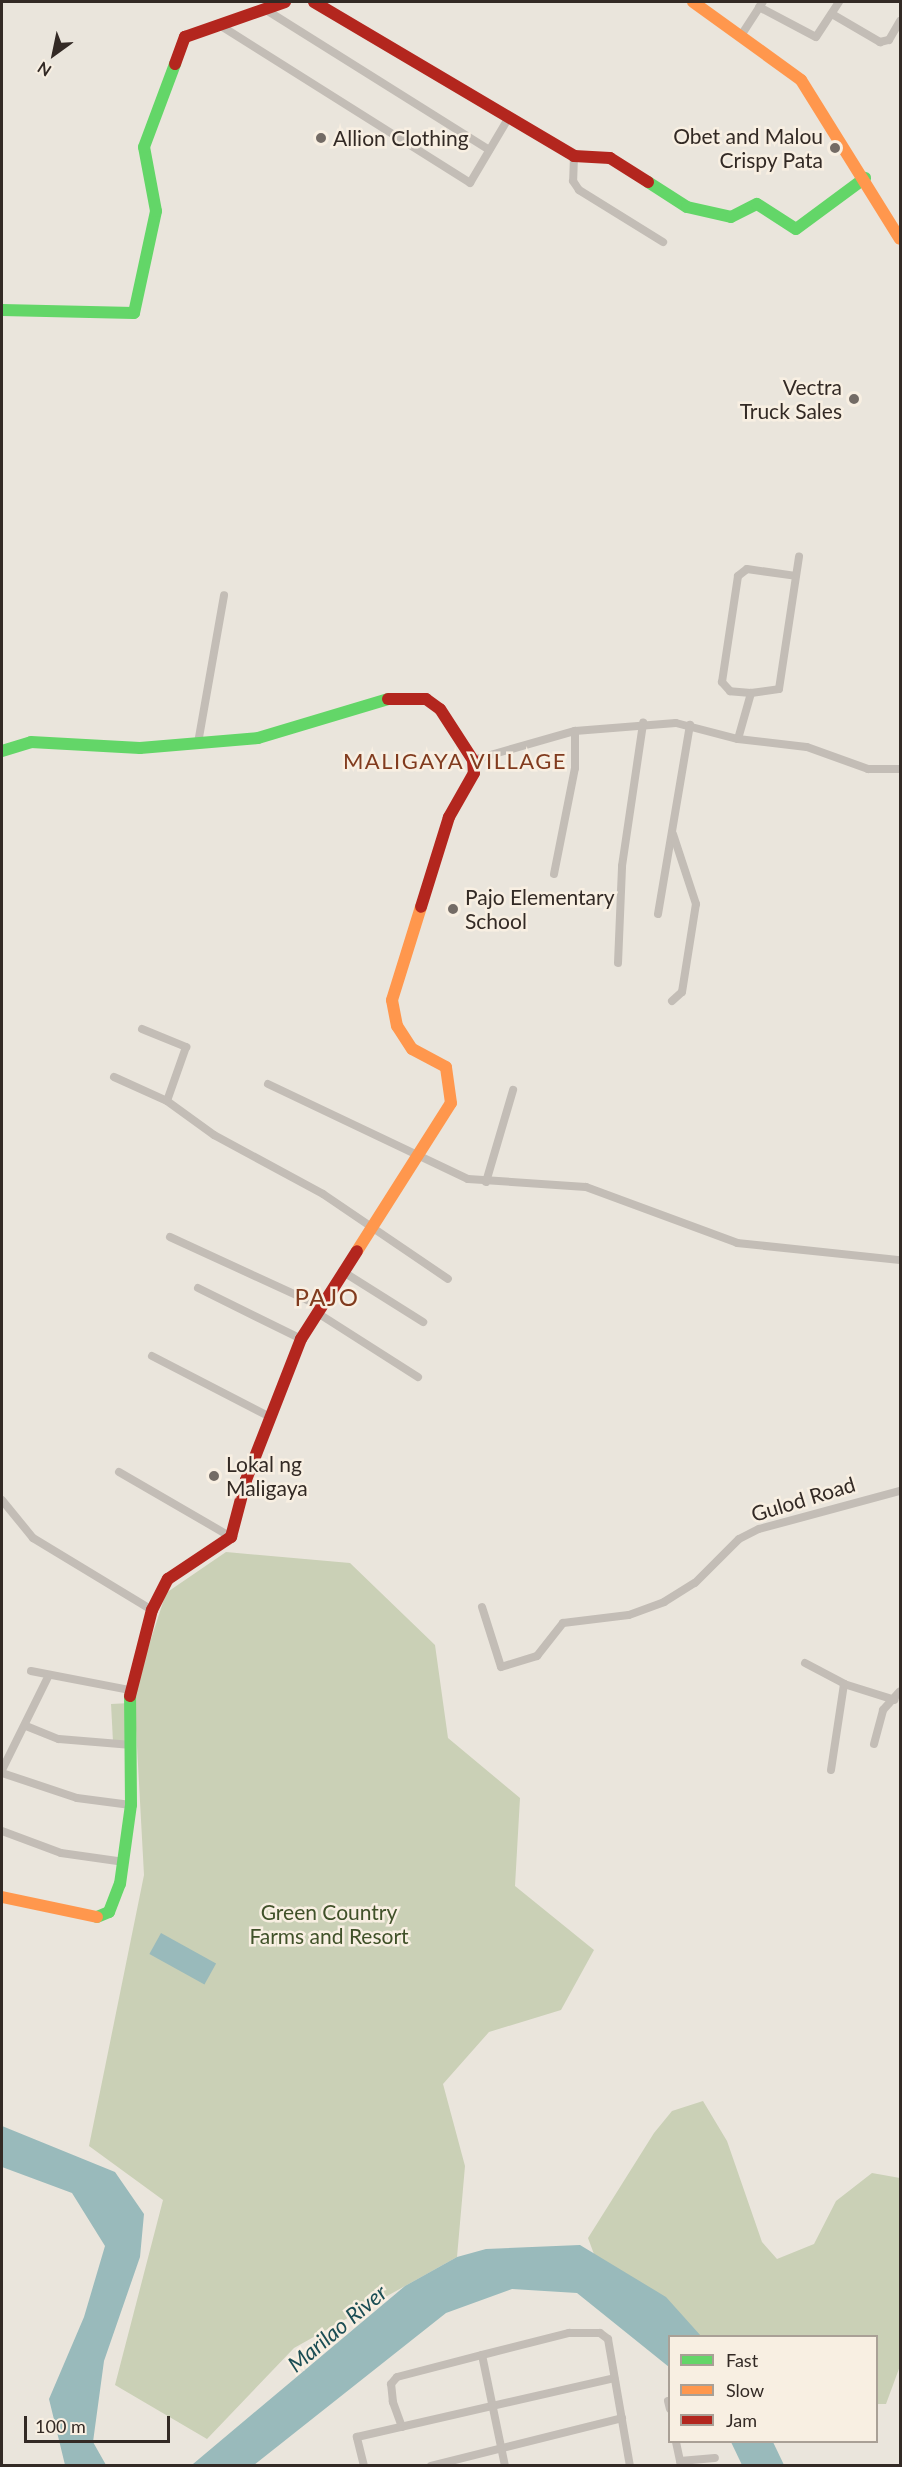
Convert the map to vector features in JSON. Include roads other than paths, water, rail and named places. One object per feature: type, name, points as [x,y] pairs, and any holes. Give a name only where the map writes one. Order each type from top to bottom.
[{"type":"street","points":[[2,310],[134,313],[156,211],[144,147],[185,37],[216,23],[285,2]]},
{"type":"street","points":[[314,2],[574,156],[610,158],[687,207],[731,217],[757,204],[765,206],[791,229],[865,178]]},
{"type":"street","points":[[693,2],[742,34],[801,81],[865,178],[900,239]]},
{"type":"street","points":[[742,34],[761,4],[813,37],[839,2]]},
{"type":"street","points":[[263,8],[489,150]]},
{"type":"street","points":[[832,14],[880,42],[888,40],[900,21]]},
{"type":"street","points":[[216,23],[470,183],[509,117]]},
{"type":"street","points":[[574,156],[573,181],[579,190],[663,242]]},
{"type":"street","points":[[796,576],[747,569],[738,576],[722,682],[730,691],[751,693],[779,689],[796,576],[799,556]]},
{"type":"street","points":[[198,743],[224,595]]},
{"type":"street","points":[[738,739],[751,693]]},
{"type":"street","points":[[2,751],[31,742],[140,748],[258,738],[402,695],[426,699],[440,709],[473,760],[474,773],[449,817],[422,914],[393,981],[397,1026],[412,1049],[446,1067],[450,1076],[451,1103],[417,1159],[370,1226],[301,1339],[270,1417],[231,1537],[168,1579],[152,1610],[130,1690],[131,1804],[124,1862],[117,1896],[103,1917],[92,1919],[2,1897]]},
{"type":"street","points":[[473,760],[575,731],[643,723],[690,725],[738,739],[807,747],[868,769],[900,769]]},
{"type":"street","points":[[618,963],[622,866],[643,723]]},
{"type":"street","points":[[658,914],[690,725]]},
{"type":"street","points":[[554,874],[575,768],[575,731]]},
{"type":"street","points":[[672,1001],[682,992],[696,904],[673,834]]},
{"type":"street","points":[[142,1029],[186,1047],[167,1101]]},
{"type":"street","points":[[114,1077],[167,1101],[214,1135],[277,1166],[448,1279]]},
{"type":"street","points":[[268,1084],[339,1114],[417,1159],[486,1182],[586,1187],[736,1243],[900,1260]]},
{"type":"street","points":[[486,1182],[513,1090]]},
{"type":"street","points":[[170,1237],[318,1309],[418,1377]]},
{"type":"street","points":[[342,1271],[423,1322]]},
{"type":"street","points":[[198,1288],[301,1339]]},
{"type":"street","points":[[152,1356],[270,1417]]},
{"type":"street","points":[[119,1472],[231,1537]]},
{"type":"street","name":"Gulod Road","points":[[482,1607],[501,1667],[537,1656],[563,1623],[628,1615],[664,1602],[695,1583],[739,1539],[759,1529],[900,1491]]},
{"type":"street","points":[[2,1500],[33,1538],[152,1610]]},
{"type":"street","points":[[806,1663],[845,1684],[895,1700]]},
{"type":"street","points":[[31,1671],[48,1677],[130,1690]]},
{"type":"street","points":[[48,1677],[2,1772],[77,1798],[131,1804]]},
{"type":"street","points":[[831,1770],[845,1684]]},
{"type":"street","points":[[874,1744],[884,1710],[895,1700],[900,1691]]},
{"type":"street","points":[[26,1726],[59,1739],[132,1745]]},
{"type":"street","points":[[2,1831],[61,1852],[124,1862]]},
{"type":"street","points":[[402,2427],[391,2384],[397,2376],[569,2333],[600,2333],[608,2339],[630,2466]]},
{"type":"street","points":[[482,2355],[505,2466]]},
{"type":"street","points":[[364,2466],[357,2437],[614,2378]]},
{"type":"street","points":[[431,2466],[500,2446],[622,2418]]},
{"type":"street","points":[[676,2443],[680,2464],[715,2458]]},
{"type":"water","points":[[161,1933],[216,1964],[204,1985],[149,1954]]},
{"type":"water","points":[[2,2126],[115,2172],[144,2214],[140,2257],[104,2361],[93,2442],[106,2465],[65,2465],[49,2399],[84,2317],[105,2246],[72,2193],[2,2167]]},
{"type":"water","points":[[580,2245],[666,2297],[700,2335],[668,2335],[668,2366],[577,2293],[512,2289],[446,2313],[254,2465],[180,2465],[193,2464],[405,2286],[457,2257],[486,2249]]},
{"type":"water","points":[[731,2443],[773,2443],[784,2465],[742,2465]]},
{"type":"place","name":"Allion Clothing","points":[[321,138]]},
{"type":"place","name":"Obet and Malou Crispy Pata","points":[[835,148]]},
{"type":"place","name":"Vectra Truck Sales","points":[[854,399]]},
{"type":"place","name":"Pajo Elementary School","points":[[453,909]]},
{"type":"place","name":"Lokal ng Maligaya","points":[[214,1476]]},
{"type":"district","name":"MALIGAYA VILLAGE","points":[[455,761]]},
{"type":"district","name":"PAJO","points":[[327,1297]]},
{"type":"park label","name":"Green Country Farms and Resort","points":[[329,1924]]},
{"type":"water label","name":"Marilao River","points":[[337,2328]]}]
